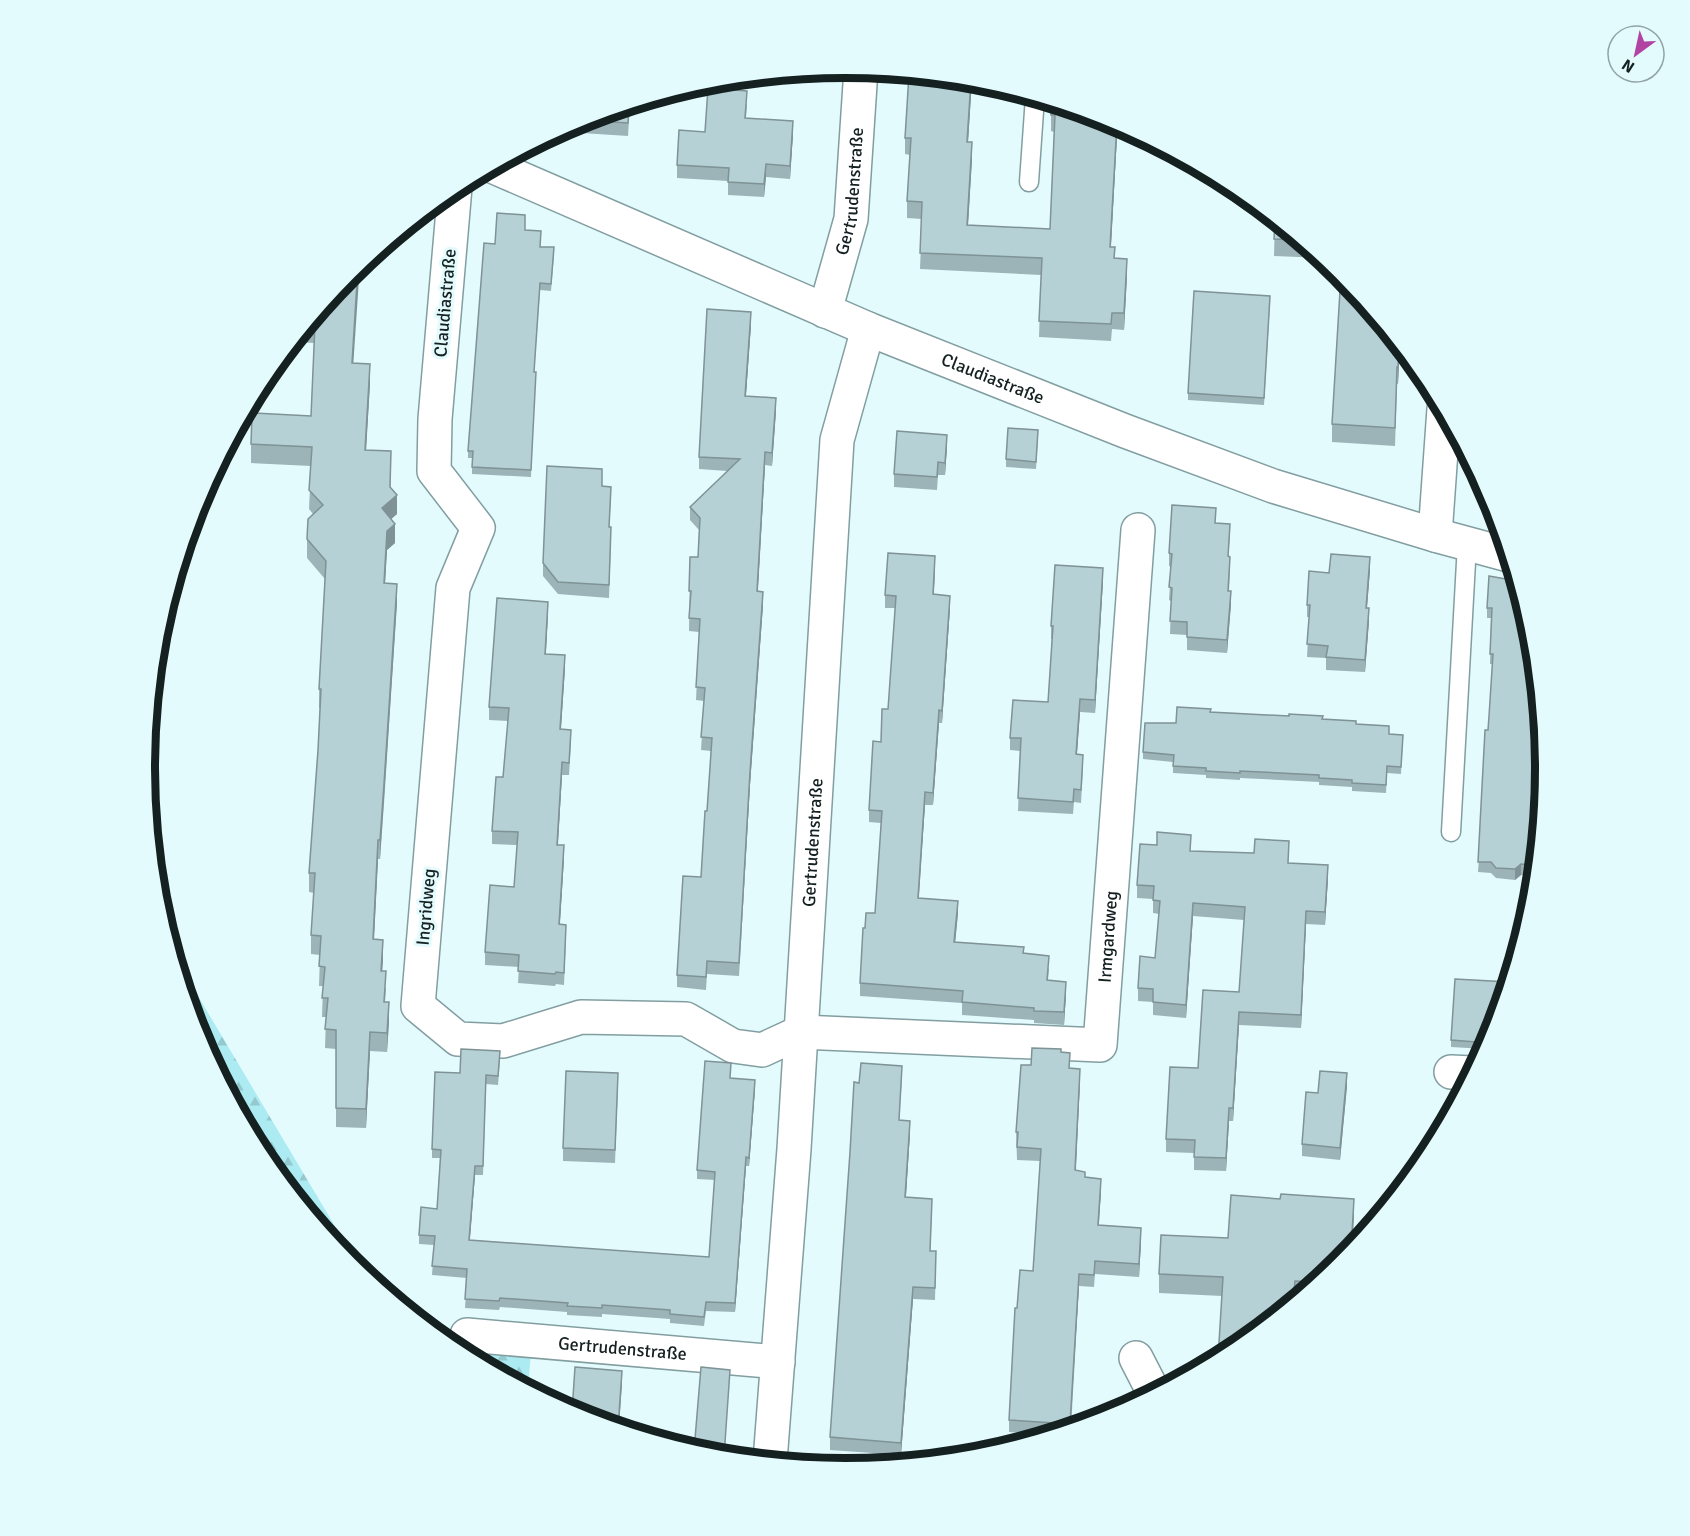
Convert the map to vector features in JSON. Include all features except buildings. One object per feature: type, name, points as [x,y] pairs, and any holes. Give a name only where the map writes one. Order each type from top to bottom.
[{"type":"street","name":"Gertrudenstraße","points":[[825,310],[851,219],[860,78]]},
{"type":"street","name":"Claudiastraße","points":[[501,170],[868,329],[1125,431],[1274,486],[1500,553]]},
{"type":"street","name":"Claudiastraße","points":[[435,419],[453,201]]},
{"type":"street","name":"Gertrudenstraße","points":[[771,1454],[794,1149],[837,440],[868,329]]},
{"type":"street","name":"Ingridweg","points":[[435,419],[434,471],[478,528],[453,588],[418,1006],[458,1039],[503,1041],[581,1017],[686,1019],[733,1046],[762,1050],[801,1032]]},
{"type":"street","points":[[1436,535],[1443,423]]},
{"type":"street","name":"Irmgardweg","points":[[801,1032],[1100,1045],[1138,530]]},
{"type":"street","name":"Gertrudenstraße","points":[[467,1335],[777,1362]]},
{"type":"street","points":[[1136,1358],[1151,1387]]},
{"type":"lane","points":[[1029,183],[1034,105]]},
{"type":"lane","points":[[1451,832],[1467,544]]},
{"type":"green space","points":[[189,982],[345,1243],[298,1188],[247,1113],[208,1032]]},
{"type":"green space","points":[[468,1346],[531,1351],[529,1381]]}]
